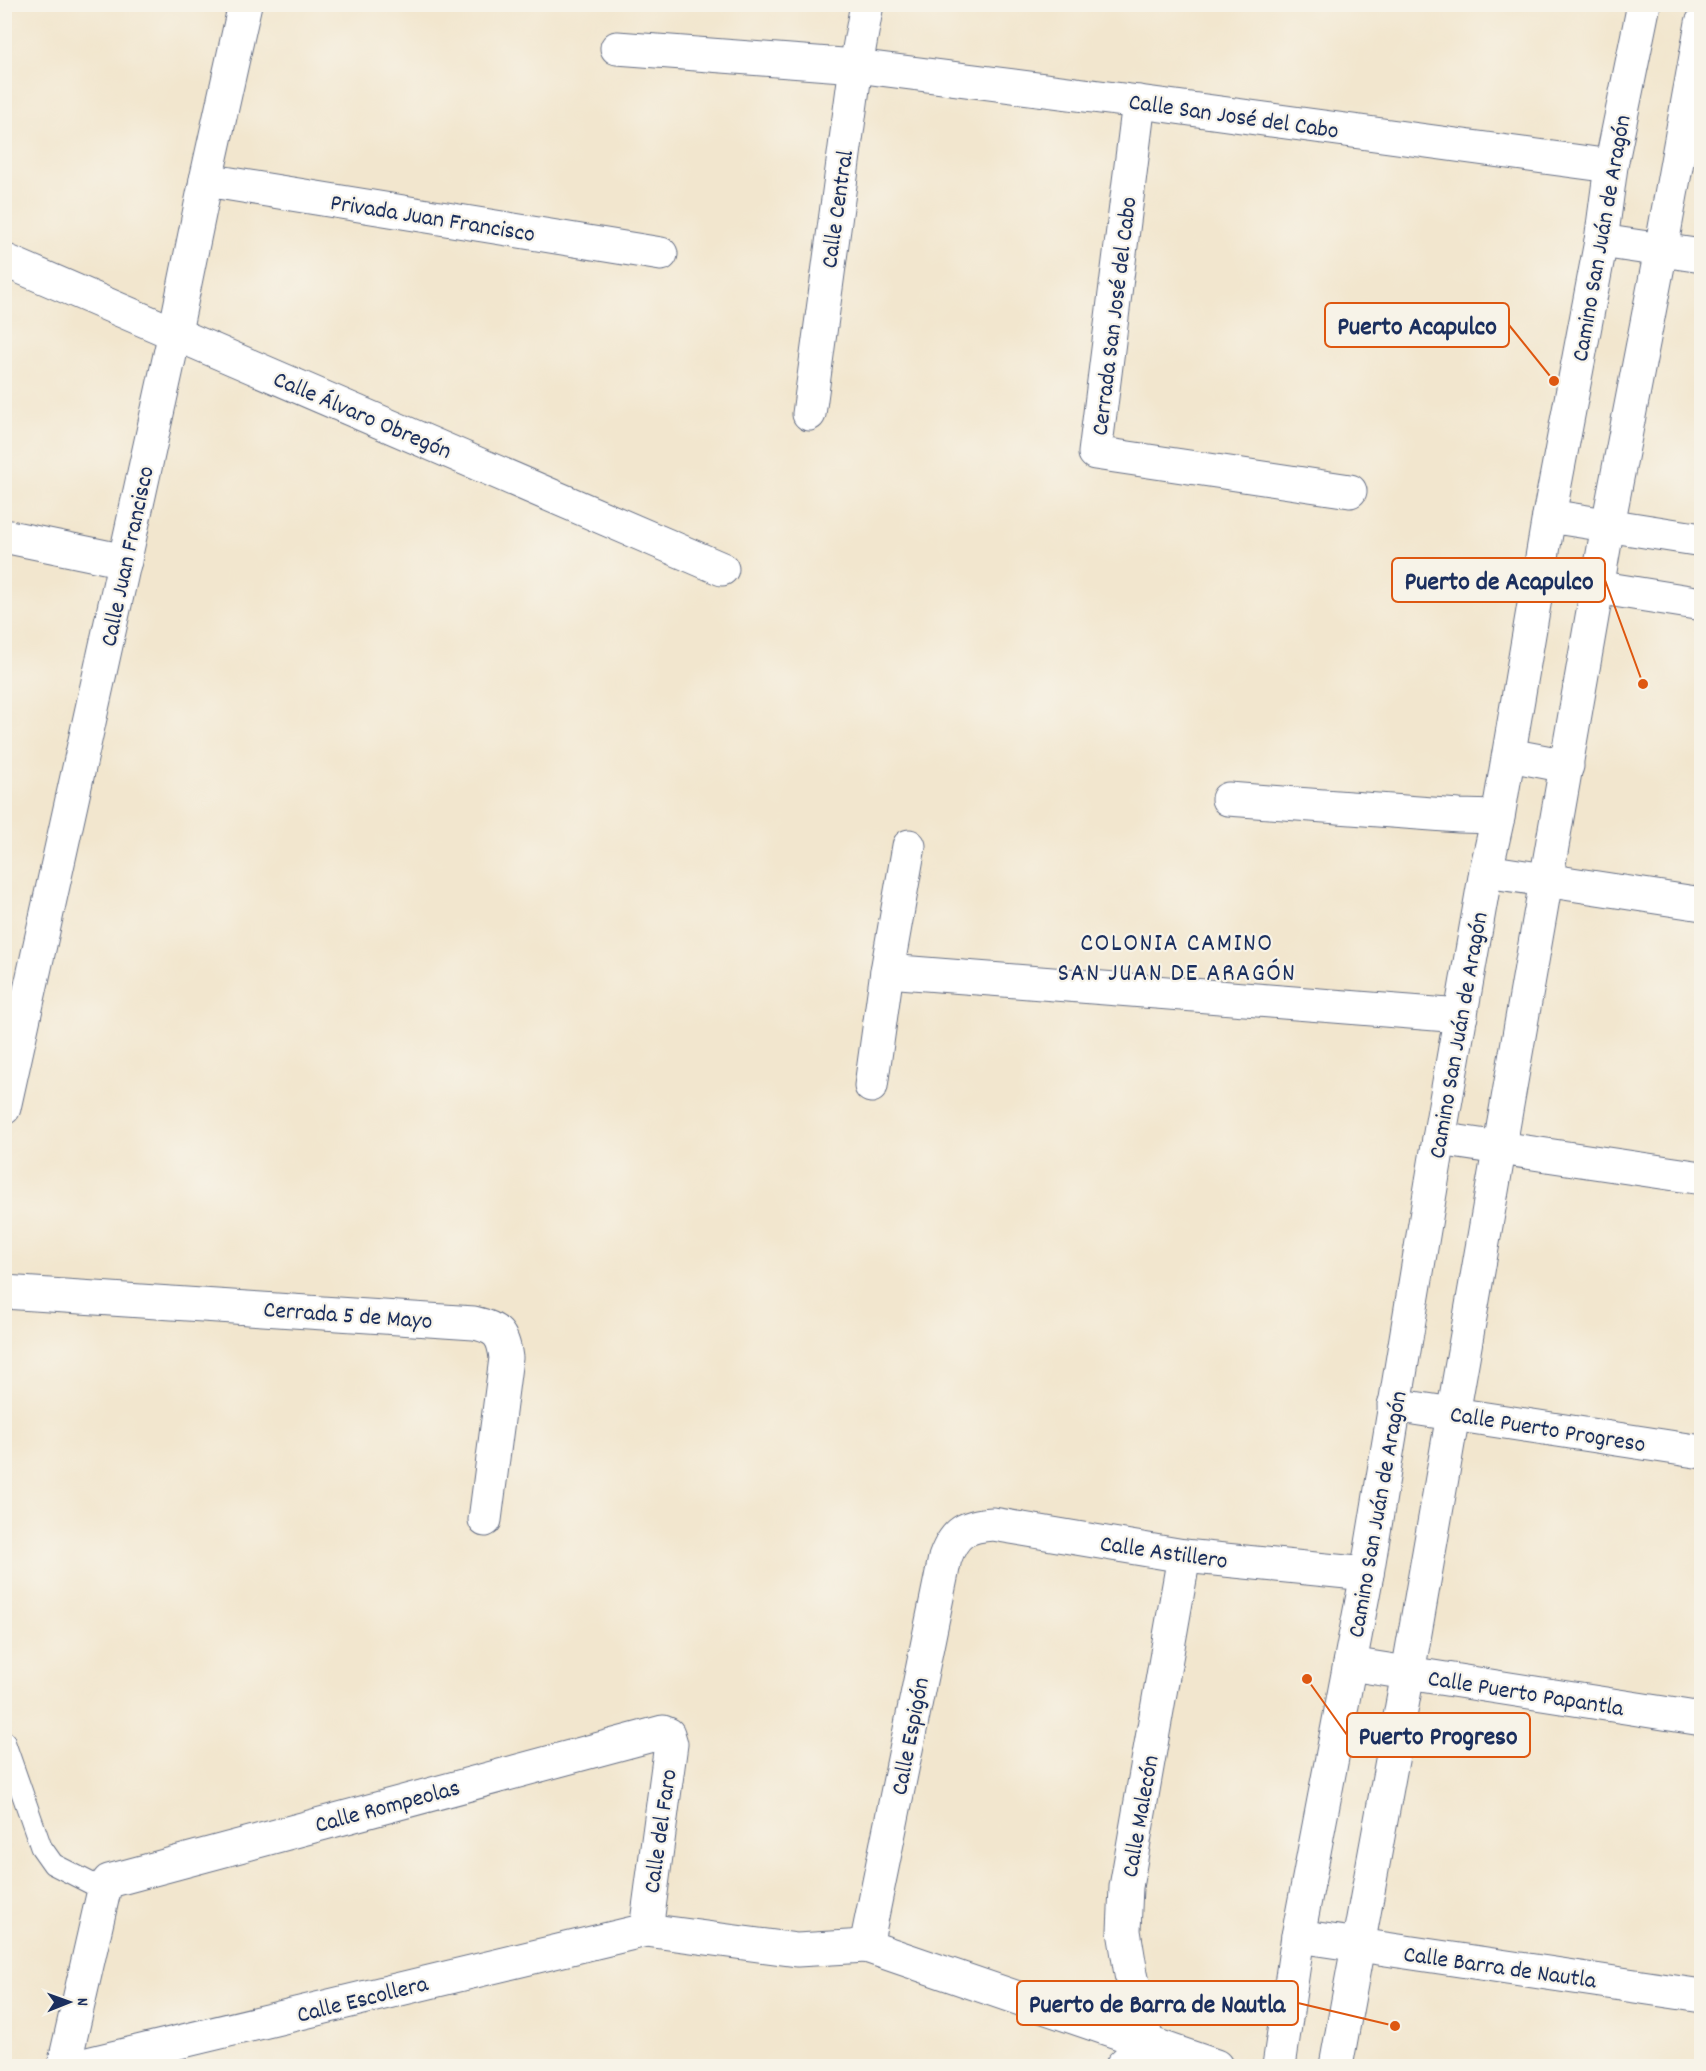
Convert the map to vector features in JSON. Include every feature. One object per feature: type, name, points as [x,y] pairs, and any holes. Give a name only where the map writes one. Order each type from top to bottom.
[{"type":"street","name":"Calle Juan Francisco","points":[[4,1108],[245,4]]},
{"type":"street","name":"Calle Central","points":[[808,414],[856,66],[867,4]]},
{"type":"street","name":"Camino San Juán de Aragón","points":[[1279,2067],[1298,1936],[1367,1574],[1486,871],[1498,817],[1601,241],[1611,166],[1644,4]]},
{"type":"street","points":[[1336,2067],[1454,1414],[1498,1148],[1545,879],[1568,766],[1608,525],[1661,250],[1701,23]]},
{"type":"street","name":"Calle San José del Cabo","points":[[617,48],[856,66],[1611,166]]},
{"type":"street","name":"Cerrada San José del Cabo","points":[[1139,102],[1095,453],[1350,491]]},
{"type":"street","name":"Privada Juan Francisco","points":[[206,180],[661,254]]},
{"type":"street","points":[[1601,241],[1701,256]]},
{"type":"street","name":"Calle Álvaro Obregón","points":[[4,260],[722,569]]},
{"type":"street","points":[[1550,516],[1701,540]]},
{"type":"street","points":[[4,536],[124,561]]},
{"type":"street","points":[[1539,578],[1701,604]]},
{"type":"street","points":[[1509,755],[1568,766]]},
{"type":"street","points":[[1228,799],[1498,817]]},
{"type":"street","points":[[871,1086],[887,971],[909,846]]},
{"type":"street","points":[[1486,871],[1701,903]]},
{"type":"street","points":[[887,971],[1461,1016]]},
{"type":"street","points":[[1439,1138],[1701,1178]]},
{"type":"street","name":"Cerrada 5 de Mayo","points":[[4,1292],[474,1323],[489,1326],[500,1335],[505,1346],[506,1358],[485,1520]]},
{"type":"street","name":"Calle Puerto Progreso","points":[[1394,1405],[1701,1452]]},
{"type":"street","name":"Calle Astillero","points":[[962,1530],[976,1525],[993,1524],[1184,1556],[1367,1574]]},
{"type":"street","name":"Calle Espigón","points":[[866,1946],[945,1558],[951,1543],[962,1530]]},
{"type":"street","name":"Calle Malecón","points":[[1147,2042],[1131,1974],[1124,1931],[1126,1887],[1184,1556]]},
{"type":"street","name":"Calle Puerto Papantla","points":[[1350,1665],[1701,1719]]},
{"type":"street","name":"Calle Rompeolas","points":[[106,1887],[124,1876],[658,1732],[668,1734]]},
{"type":"street","name":"Calle del Faro","points":[[646,1930],[671,1744],[668,1734]]},
{"type":"street","points":[[64,2067],[106,1887]]},
{"type":"street","points":[[646,1930],[797,1950],[866,1946],[1216,2067]]},
{"type":"street","name":"Calle Escollera","points":[[79,2067],[646,1930]]},
{"type":"street","name":"Calle Barra de Nautla","points":[[1298,1936],[1701,1996]]},
{"type":"street","points":[[1122,2067],[1147,2042]]},
{"type":"lane","points":[[4,1741],[41,1847],[53,1864],[106,1887]]},
{"type":"place","name":"Puerto Acapulco","points":[[1554,381]]},
{"type":"place","name":"Puerto de Acapulco","points":[[1643,684]]},
{"type":"place","name":"Puerto Progreso","points":[[1307,1679]]},
{"type":"place","name":"Puerto de Barra de Nautla","points":[[1395,2026]]},
{"type":"district","name":"COLONIA CAMINO SAN JUAN DE ARAGÓN","points":[[1177,956]]}]
